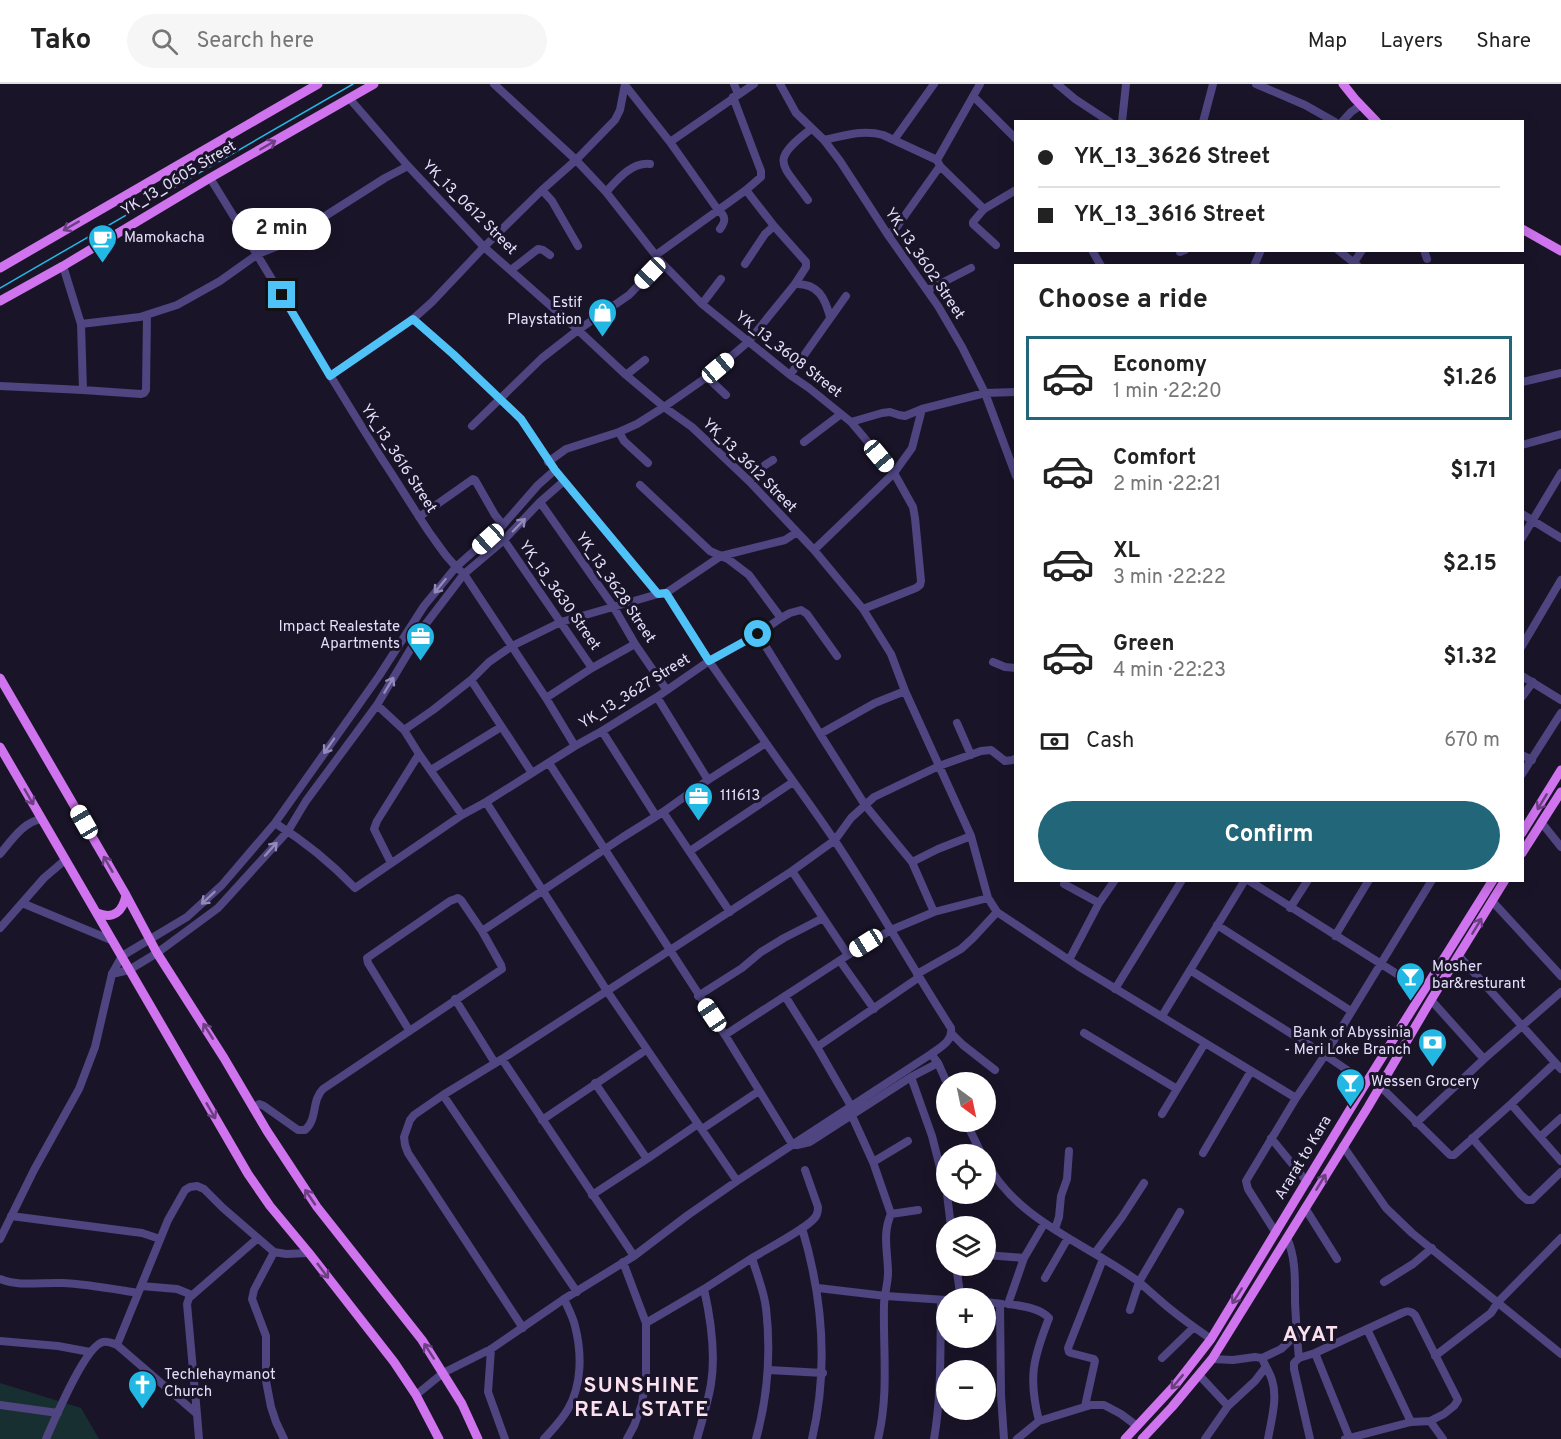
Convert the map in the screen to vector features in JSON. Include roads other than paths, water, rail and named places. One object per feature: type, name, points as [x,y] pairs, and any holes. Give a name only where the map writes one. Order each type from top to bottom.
[{"type":"main road","name":"YK_13_0605 Street","points":[[0,267],[318,84]]},
{"type":"main road","name":"YK_13_0605 Street","points":[[0,301],[374,84]]},
{"type":"main road","points":[[1343,84],[1375,120]]},
{"type":"main road","points":[[1524,230],[1561,251]]},
{"type":"main road","points":[[0,678],[126,895],[157,953],[294,1174],[317,1207],[422,1340],[462,1404],[478,1439]]},
{"type":"main road","points":[[0,747],[248,1174],[270,1206],[394,1362],[416,1395],[439,1439]]},
{"type":"main road","points":[[1524,830],[1561,770]]},
{"type":"main road","points":[[1524,850],[1561,792]]},
{"type":"main road","name":"Ararat to Kara","points":[[1125,1439],[1176,1384],[1211,1339],[1366,1083],[1492,882]]},
{"type":"main road","name":"Ararat to Kara","points":[[1142,1439],[1212,1359],[1504,882]]},
{"type":"main road","points":[[97,914],[108,916],[117,912],[124,904],[126,895]]},
{"type":"main road","points":[[1253,1270],[1263,1277]]},
{"type":"street","points":[[494,84],[576,160]]},
{"type":"street","points":[[472,426],[542,358],[622,300],[659,259],[761,177],[743,91],[734,84]]},
{"type":"street","name":"YK_13_3602 Street","points":[[780,84],[796,113],[824,140],[840,161],[888,236],[928,290],[962,347],[985,393],[1014,471]]},
{"type":"street","points":[[894,140],[934,84]]},
{"type":"street","points":[[888,236],[896,228],[939,163],[980,84]]},
{"type":"street","points":[[1057,84],[1107,120]]},
{"type":"street","points":[[1122,120],[1126,84]]},
{"type":"street","points":[[1204,120],[1213,84]]},
{"type":"street","points":[[1256,84],[1305,105],[1324,119]]},
{"type":"street","points":[[330,376],[413,319],[542,190],[576,160],[615,120],[620,110],[625,85]]},
{"type":"street","points":[[625,85],[725,218],[725,223],[720,229]]},
{"type":"street","points":[[670,142],[743,91]]},
{"type":"street","points":[[973,96],[1014,137]]},
{"type":"street","name":"YK_13_0612 Street","points":[[349,98],[408,166],[484,247],[578,330]]},
{"type":"street","points":[[1344,120],[1361,105]]},
{"type":"street","points":[[808,200],[787,172],[784,155],[790,146],[811,129]]},
{"type":"street","points":[[824,140],[860,132],[873,132],[894,140],[939,163],[984,209]]},
{"type":"street","name":"YK_13_3608 Street","points":[[576,160],[606,192],[659,259],[702,304],[851,422],[894,473],[913,507],[920,585],[863,609]]},
{"type":"street","points":[[606,192],[628,171],[642,163],[650,164]]},
{"type":"street","points":[[81,324],[140,318],[177,305],[219,281],[258,254],[278,246],[375,184],[408,166]]},
{"type":"street","name":"YK_13_3616 Street","points":[[210,178],[419,517],[443,552],[464,574],[575,746]]},
{"type":"street","points":[[542,190],[552,201],[578,246]]},
{"type":"street","points":[[548,462],[566,449],[619,432],[664,407],[748,342],[795,284],[806,267],[806,262],[746,190]]},
{"type":"street","points":[[996,245],[973,224],[974,220],[984,209],[1014,191]]},
{"type":"street","points":[[745,264],[765,234],[774,226]]},
{"type":"street","points":[[511,270],[538,249],[550,255]]},
{"type":"street","points":[[1340,252],[1355,264]]},
{"type":"street","points":[[1425,252],[1427,260]]},
{"type":"street","points":[[63,266],[81,324],[83,390]]},
{"type":"street","points":[[928,290],[970,268]]},
{"type":"street","points":[[702,304],[720,279]]},
{"type":"street","points":[[795,284],[807,285],[820,293],[826,301],[830,317]]},
{"type":"street","points":[[790,375],[846,296]]},
{"type":"street","points":[[0,386],[144,393],[146,390],[147,315]]},
{"type":"street","points":[[413,319],[521,419],[548,462],[662,593],[835,840],[951,1028],[952,1034],[950,1039],[931,1054],[737,1181],[634,1256],[564,1299],[491,1349],[443,1374],[416,1395]]},
{"type":"street","name":"YK_13_3612 Street","points":[[578,330],[626,375],[692,427],[749,481],[814,550],[863,609],[891,654],[905,692],[971,836],[988,898],[997,912]]},
{"type":"street","points":[[626,375],[645,360]]},
{"type":"street","points":[[1524,382],[1561,373]]},
{"type":"street","points":[[707,376],[726,395]]},
{"type":"street","points":[[851,422],[882,412],[905,416],[921,409],[985,393],[1014,392]]},
{"type":"street","points":[[814,550],[894,473],[912,448],[921,409]]},
{"type":"street","points":[[804,442],[841,414]]},
{"type":"street","points":[[619,432],[624,441],[648,463]]},
{"type":"street","points":[[1524,444],[1561,434]]},
{"type":"street","points":[[749,481],[765,465],[774,460]]},
{"type":"street","points":[[0,1238],[34,1170],[79,1089],[95,1047],[112,974],[122,956],[187,918],[222,885],[275,823],[379,676],[424,606],[456,567],[504,525],[538,485],[555,470]]},
{"type":"street","points":[[1524,535],[1561,473]]},
{"type":"street","points":[[419,517],[473,479],[495,515],[504,525]]},
{"type":"street","points":[[112,974],[129,970],[157,953],[218,908],[288,831],[306,801],[377,705],[425,625],[464,574],[504,540],[540,502],[564,481]]},
{"type":"street","points":[[640,485],[710,551],[737,565],[749,575],[781,618],[801,610],[807,614],[837,656]]},
{"type":"street","name":"YK_13_3628 Street","points":[[540,502],[613,606],[635,644],[666,689]]},
{"type":"street","points":[[1524,515],[1561,538]]},
{"type":"street","points":[[404,729],[433,710],[471,680],[489,662],[512,646],[561,622],[662,593],[721,556],[785,540],[797,532]]},
{"type":"street","name":"YK_13_3630 Street","points":[[504,540],[592,668]]},
{"type":"street","points":[[1524,643],[1561,580]]},
{"type":"street","name":"YK_13_3627 Street","points":[[288,831],[328,862],[356,888],[462,815],[602,731],[709,661],[758,634],[781,618]]},
{"type":"street","points":[[758,634],[865,805],[912,862],[934,912]]},
{"type":"street","points":[[546,698],[635,644]]},
{"type":"street","points":[[993,662],[1014,668]]},
{"type":"street","points":[[1524,677],[1561,700]]},
{"type":"street","points":[[471,680],[532,773]]},
{"type":"street","points":[[1524,694],[1533,682]]},
{"type":"street","points":[[820,734],[875,704],[905,692]]},
{"type":"street","points":[[657,697],[708,780]]},
{"type":"street","points":[[377,705],[404,729],[462,815]]},
{"type":"street","points":[[1524,771],[1561,713]]},
{"type":"street","points":[[957,723],[970,755]]},
{"type":"street","points":[[431,770],[501,727]]},
{"type":"street","points":[[602,731],[660,814],[690,851],[730,912]]},
{"type":"street","points":[[482,931],[766,743]]},
{"type":"street","points":[[523,1328],[408,1153],[404,1137],[414,1115],[792,871],[835,840],[842,829],[874,797],[939,766],[987,750],[991,750],[1005,761],[1014,759]]},
{"type":"street","points":[[391,863],[374,829],[377,820],[419,754]]},
{"type":"street","points":[[1524,756],[1532,760]]},
{"type":"street","points":[[549,763],[725,1035],[792,1144]]},
{"type":"street","points":[[690,851],[793,782]]},
{"type":"street","points":[[486,802],[646,1050],[737,1181]]},
{"type":"street","points":[[0,854],[28,824],[42,819]]},
{"type":"street","points":[[1541,822],[1561,847]]},
{"type":"street","points":[[275,823],[288,831]]},
{"type":"street","points":[[912,862],[971,836]]},
{"type":"street","points":[[0,928],[44,878],[65,860]]},
{"type":"street","points":[[792,871],[848,955]]},
{"type":"street","points":[[1069,960],[1099,903],[1114,882]]},
{"type":"street","points":[[1115,988],[1181,882]]},
{"type":"street","points":[[1162,1016],[1245,882]]},
{"type":"street","points":[[1249,882],[1424,991]]},
{"type":"street","points":[[1290,908],[1307,882]]},
{"type":"street","points":[[1335,936],[1368,882]]},
{"type":"street","points":[[1276,1233],[1246,1181],[1429,882]]},
{"type":"street","points":[[1064,884],[1099,903]]},
{"type":"street","points":[[253,1108],[260,1104],[298,1130],[305,1131],[313,1118],[317,1095],[323,1089],[502,969],[482,931],[458,898],[367,958],[409,1030]]},
{"type":"street","points":[[725,1035],[848,955],[891,930],[934,912],[988,898]]},
{"type":"street","points":[[1492,901],[1561,976]]},
{"type":"street","points":[[22,903],[111,940]]},
{"type":"street","points":[[817,1047],[917,976],[961,949],[997,912],[1069,960],[1296,1098]]},
{"type":"street","points":[[698,996],[742,968],[761,952],[823,918]]},
{"type":"street","points":[[1217,925],[1351,1011]]},
{"type":"street","points":[[1460,956],[1521,1027],[1561,1069]]},
{"type":"street","points":[[840,961],[874,1008]]},
{"type":"street","points":[[1190,970],[1366,1083]]},
{"type":"street","points":[[1416,1122],[1561,992]]},
{"type":"street","points":[[785,996],[852,1106]]},
{"type":"street","points":[[455,999],[542,1120],[634,1256]]},
{"type":"street","points":[[1431,1000],[1484,1059]]},
{"type":"street","points":[[1084,1033],[1177,1089]]},
{"type":"street","points":[[952,1034],[995,1070]]},
{"type":"street","points":[[1162,1114],[1204,1043]]},
{"type":"street","points":[[542,1120],[646,1050]]},
{"type":"street","points":[[931,1054],[942,1072]]},
{"type":"street","points":[[792,1144],[810,1142],[911,1077],[938,1063]]},
{"type":"street","points":[[1380,1086],[1450,1155],[1454,1155],[1555,1063]]},
{"type":"street","points":[[1203,1153],[1251,1071]]},
{"type":"street","points":[[911,1077],[936,1151]]},
{"type":"street","points":[[595,1083],[647,1159]]},
{"type":"street","points":[[592,1195],[759,1091]]},
{"type":"street","points":[[443,1095],[577,1292]]},
{"type":"street","points":[[1511,1104],[1561,1161]]},
{"type":"street","points":[[852,1116],[873,1162],[891,1214],[885,1234],[888,1270],[884,1302],[886,1382],[878,1439]]},
{"type":"street","points":[[1540,1137],[1561,1118]]},
{"type":"street","points":[[1271,1138],[1307,1182]]},
{"type":"street","points":[[1472,1138],[1527,1200],[1532,1200],[1561,1172]]},
{"type":"street","points":[[873,1162],[908,1141]]},
{"type":"street","points":[[1343,1146],[1386,1208],[1412,1233],[1561,1354]]},
{"type":"street","points":[[1055,1229],[1061,1196],[1067,1179],[1070,1151]]},
{"type":"street","points":[[646,1323],[815,1218],[818,1214],[818,1207],[805,1170]]},
{"type":"street","points":[[996,1178],[1044,1224],[1095,1253],[1139,1282],[1211,1339]]},
{"type":"street","points":[[1095,1253],[1122,1218],[1144,1183]]},
{"type":"street","points":[[117,1345],[168,1220],[185,1190],[190,1187],[197,1186],[211,1194],[223,1208],[274,1252],[309,1253]]},
{"type":"street","points":[[1305,1208],[1337,1259]]},
{"type":"street","points":[[891,1214],[918,1210]]},
{"type":"street","points":[[1130,1310],[1139,1282],[1180,1212]]},
{"type":"street","points":[[11,1216],[142,1233],[160,1239]]},
{"type":"street","points":[[1004,1439],[1001,1395],[1004,1304],[1024,1258],[1044,1224]]},
{"type":"street","points":[[802,1228],[818,1288],[821,1332],[823,1373],[813,1439]]},
{"type":"street","points":[[199,1439],[189,1299],[258,1238]]},
{"type":"street","points":[[1045,1278],[1068,1238]]},
{"type":"street","points":[[1287,1238],[1291,1247],[1294,1274],[1299,1358]]},
{"type":"street","points":[[1435,1356],[1484,1319],[1561,1238]]},
{"type":"street","points":[[1384,1282],[1413,1264],[1432,1248]]},
{"type":"street","points":[[274,1252],[254,1290],[252,1299],[266,1336],[266,1381],[271,1407],[284,1439]]},
{"type":"street","points":[[996,1256],[1024,1258]]},
{"type":"street","points":[[752,1258],[766,1307],[769,1370],[756,1439]]},
{"type":"street","points":[[1084,1406],[1095,1361],[1068,1350],[1103,1259]]},
{"type":"street","points":[[622,1262],[646,1323],[646,1375],[642,1404],[627,1439]]},
{"type":"street","points":[[0,1279],[20,1284],[46,1282],[139,1289],[177,1289],[192,1295]]},
{"type":"street","points":[[818,1288],[936,1299]]},
{"type":"street","points":[[697,1439],[712,1381],[712,1333],[704,1289]]},
{"type":"street","points":[[544,1439],[568,1409],[576,1391],[579,1367],[575,1324],[564,1299]]},
{"type":"street","points":[[996,1303],[1024,1306],[1047,1315],[1049,1318],[1036,1353],[1032,1376],[1034,1401],[1039,1421]]},
{"type":"street","points":[[1310,1439],[1294,1363],[1299,1358],[1409,1311],[1415,1315],[1458,1400],[1454,1407],[1430,1420],[1412,1422],[1347,1438],[1315,1353]]},
{"type":"street","points":[[1162,1358],[1194,1327]]},
{"type":"street","points":[[1367,1329],[1412,1422]]},
{"type":"street","points":[[1212,1359],[1262,1358],[1281,1348],[1296,1335]]},
{"type":"street","points":[[0,1341],[58,1346],[90,1352]]},
{"type":"street","points":[[46,1439],[90,1352],[99,1343],[104,1342],[117,1345],[197,1414]]},
{"type":"street","points":[[934,1439],[938,1416],[942,1348]]},
{"type":"street","points":[[491,1349],[488,1392],[505,1439]]},
{"type":"street","points":[[1262,1358],[1272,1380],[1274,1391],[1268,1439]]},
{"type":"street","points":[[1205,1439],[1228,1406],[1255,1381],[1265,1368]]},
{"type":"street","points":[[769,1370],[823,1373]]},
{"type":"street","points":[[1199,1375],[1228,1406]]},
{"type":"street","points":[[1017,1439],[1039,1421],[1097,1404],[1121,1414],[1137,1426]]},
{"type":"street","points":[[0,1406],[58,1413]]},
{"type":"street","points":[[1430,1420],[1443,1439]]},
{"type":"tram line","points":[[0,288],[353,84]]},
{"type":"place","name":"Mamokacha","points":[[103,264]]},
{"type":"place","name":"Estif Playstation","points":[[603,338]]},
{"type":"place","name":"Impact Realestate Apartments","points":[[421,662]]},
{"type":"place","name":"111613","points":[[699,822]]},
{"type":"place","name":"Mosher bar&resturant","points":[[1411,1002]]},
{"type":"place","name":"Bank of Abyssinia - Meri Loke Branch","points":[[1432,1068]]},
{"type":"place","name":"Wessen Grocery","points":[[1350,1108]]},
{"type":"place","name":"Techlehaymanot Church","points":[[143,1410]]},
{"type":"district","name":"AYAT","points":[[1311,1335]]},
{"type":"district","name":"SUNSHINE REAL STATE","points":[[642,1398]]}]
